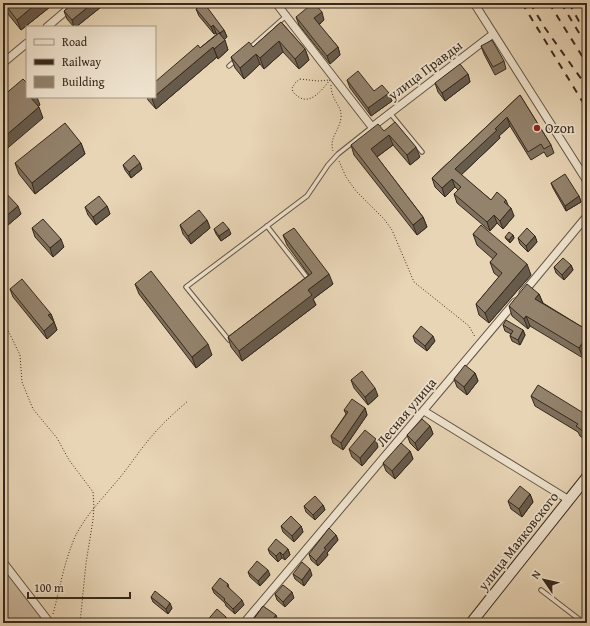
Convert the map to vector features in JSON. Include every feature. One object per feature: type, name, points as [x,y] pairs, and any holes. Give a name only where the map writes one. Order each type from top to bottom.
[{"type":"street","points":[[48,26],[76,3]]},
{"type":"street","points":[[276,3],[372,127]]},
{"type":"street","points":[[474,3],[587,181]]},
{"type":"street","name":"улица Правды","points":[[372,127],[494,34]]},
{"type":"street","points":[[3,63],[26,44]]},
{"type":"street","name":"Лесная улица","points":[[244,623],[587,216]]},
{"type":"street","points":[[424,411],[569,500]]},
{"type":"street","name":"улица Маяковского","points":[[471,623],[587,477]]},
{"type":"street","points":[[3,562],[51,619]]},
{"type":"lane","points":[[246,51],[286,16]]},
{"type":"lane","points":[[229,66],[240,56]]},
{"type":"lane","points":[[390,113],[422,152]]},
{"type":"lane","points":[[235,335],[229,340],[186,287],[307,196],[336,156],[372,127]]},
{"type":"lane","points":[[267,226],[310,281],[303,286]]},
{"type":"lane","points":[[541,590],[584,623]]},
{"type":"path","points":[[329,72],[334,97],[341,113],[340,124],[332,138],[332,144],[346,177],[356,191],[384,219],[392,230],[414,282],[469,326],[480,344]]},
{"type":"path","points":[[300,79],[318,81],[330,80],[322,90],[312,98],[306,100],[301,99],[293,92],[292,88],[300,79]]},
{"type":"path","points":[[3,320],[20,355],[22,382],[33,409],[57,438],[69,460],[93,492],[94,507],[91,537],[86,563],[80,623]]},
{"type":"path","points":[[51,619],[68,555],[76,536],[94,507],[118,480],[150,438],[188,401]]},
{"type":"shaded area","points":[[3,562],[50,623],[3,623]]},
{"type":"building","points":[[4,3],[37,3],[17,20]]},
{"type":"building","points":[[74,3],[93,3],[72,20],[64,11]]},
{"type":"building","points":[[204,3],[224,30],[220,33],[213,25],[211,27],[196,9]]},
{"type":"building","points":[[313,3],[322,12],[314,18],[338,47],[327,56],[296,17]]},
{"type":"building","points":[[281,22],[305,49],[295,59],[279,41],[260,58],[256,54],[240,68],[231,57],[249,42],[253,47]]},
{"type":"building","points":[[219,33],[225,40],[214,49],[213,47],[156,95],[156,81],[198,45],[200,48]]},
{"type":"building","points":[[492,40],[504,61],[493,67],[481,46]]},
{"type":"building","points":[[460,64],[468,74],[442,93],[435,83]]},
{"type":"building","points":[[358,71],[374,91],[382,85],[389,93],[368,108],[347,80]]},
{"type":"building","points":[[23,79],[26,82],[26,98],[31,98],[39,107],[3,138],[3,96]]},
{"type":"building","points":[[520,95],[551,145],[544,149],[541,144],[528,152],[507,117],[495,129],[497,130],[455,169],[491,200],[497,192],[506,200],[504,202],[511,208],[500,221],[494,215],[487,222],[454,194],[461,187],[452,179],[442,188],[432,178]]},
{"type":"building","points":[[395,122],[416,147],[407,155],[389,135],[371,149],[423,217],[413,225],[351,145],[378,124],[384,131]]},
{"type":"building","points":[[65,123],[81,143],[32,183],[15,163]]},
{"type":"building","points":[[134,155],[140,163],[129,172],[123,165]]},
{"type":"building","points":[[565,174],[579,196],[565,206],[551,183]]},
{"type":"building","points":[[3,190],[18,206],[5,217],[3,214]]},
{"type":"building","points":[[99,196],[107,206],[93,217],[85,207]]},
{"type":"building","points":[[199,210],[207,220],[188,236],[180,225]]},
{"type":"building","points":[[43,219],[61,239],[50,248],[32,228]]},
{"type":"building","points":[[223,222],[229,229],[219,236],[214,229]]},
{"type":"building","points":[[481,225],[527,264],[485,313],[476,304],[502,273],[490,262],[497,254],[473,234]]},
{"type":"building","points":[[294,228],[329,274],[308,290],[312,295],[239,351],[228,337],[312,273],[283,235]]},
{"type":"building","points":[[527,228],[535,236],[526,246],[518,238]]},
{"type":"building","points":[[509,232],[513,235],[509,240],[505,237]]},
{"type":"building","points":[[563,258],[571,265],[562,275],[554,267]]},
{"type":"building","points":[[151,271],[208,344],[192,357],[135,284]]},
{"type":"building","points":[[22,279],[51,314],[48,315],[54,322],[44,331],[10,289]]},
{"type":"building","points":[[527,284],[539,294],[535,299],[587,330],[587,336],[579,348],[526,316],[524,319],[509,306]]},
{"type":"building","points":[[506,320],[523,330],[518,340],[510,336],[513,331],[503,325]]},
{"type":"building","points":[[421,326],[433,336],[425,346],[413,336]]},
{"type":"building","points":[[465,365],[475,373],[464,387],[454,379]]},
{"type":"building","points":[[362,371],[375,388],[365,397],[351,380]]},
{"type":"building","points":[[538,385],[585,414],[587,411],[587,434],[576,426],[578,424],[531,396]]},
{"type":"building","points":[[352,399],[365,408],[341,443],[331,436],[348,412],[344,410]]},
{"type":"building","points":[[422,419],[430,426],[415,443],[407,435]]},
{"type":"building","points":[[365,430],[376,439],[360,458],[349,449]]},
{"type":"building","points":[[401,443],[410,451],[392,471],[383,463]]},
{"type":"building","points":[[520,486],[530,494],[519,509],[508,501]]},
{"type":"building","points":[[315,496],[323,505],[313,515],[304,506]]},
{"type":"building","points":[[291,516],[301,526],[292,536],[281,526]]},
{"type":"building","points":[[329,528],[336,535],[324,548],[326,549],[316,561],[309,554]]},
{"type":"building","points":[[276,539],[288,549],[283,555],[280,552],[276,556],[268,549]]},
{"type":"building","points":[[257,561],[268,570],[258,581],[248,572]]},
{"type":"building","points":[[302,562],[310,569],[302,580],[293,574]]},
{"type":"building","points":[[220,578],[228,584],[227,586],[242,600],[233,609],[224,600],[225,599],[212,588]]},
{"type":"building","points":[[283,585],[292,592],[283,602],[275,594]]},
{"type":"building","points":[[155,591],[170,603],[166,609],[151,597]]},
{"type":"building","points":[[263,606],[276,615],[271,622],[268,619],[265,623],[257,623],[253,620]]},
{"type":"building","points":[[217,609],[226,617],[221,623],[205,623]]},
{"type":"railway","points":[[522,3],[587,109]]},
{"type":"railway","points":[[530,3],[545,28],[587,87]]},
{"type":"railway","points":[[549,3],[587,64]]},
{"type":"railway","points":[[561,3],[587,46]]},
{"type":"railway","points":[[569,3],[581,25]]},
{"type":"place","name":"Ozon","points":[[537,128]]}]
